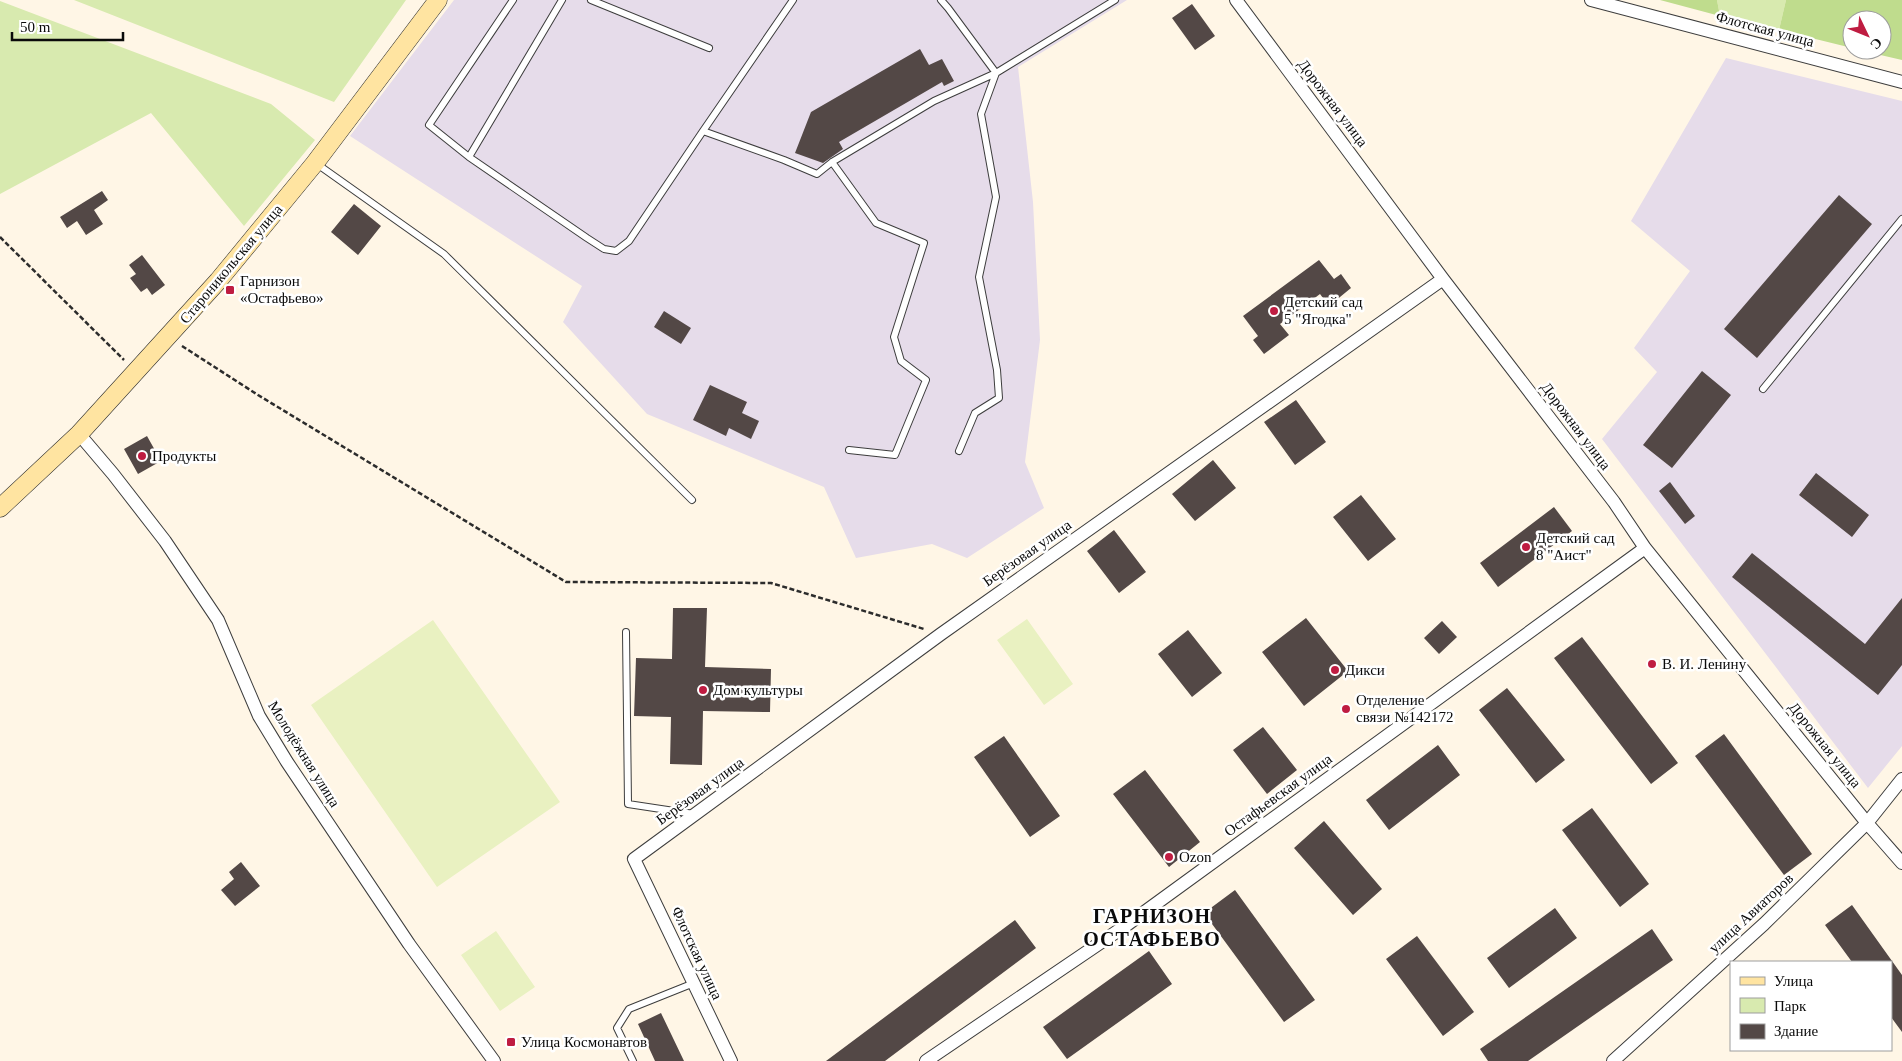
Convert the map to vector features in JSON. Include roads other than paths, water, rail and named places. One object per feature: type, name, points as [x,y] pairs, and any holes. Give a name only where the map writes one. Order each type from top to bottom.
[{"type":"street","name":"Староникольская улица","points":[[0,508],[79,434],[218,281],[316,163],[438,0]]},
{"type":"street","name":"Дорожная улица","points":[[1236,0],[1443,278],[1614,502],[1645,548],[1866,823],[1902,863]]},
{"type":"street","name":"Флотская улица","points":[[1591,0],[1902,82]]},
{"type":"street","name":"Берёзовая улица","points":[[634,859],[941,634],[1443,278]]},
{"type":"street","name":"Молодёжная улица","points":[[79,434],[165,541],[218,620],[259,716],[286,762],[409,944],[494,1061]]},
{"type":"street","name":"Остафьевская улица","points":[[926,1061],[1128,924],[1645,548]]},
{"type":"street","name":"улица Авиаторов","points":[[1613,1061],[1764,924],[1866,823],[1902,780]]},
{"type":"street","name":"Флотская улица","points":[[634,859],[731,1061]]},
{"type":"lane","points":[[513,0],[429,125],[469,157],[587,238],[604,249],[616,251],[628,241],[793,0]]},
{"type":"lane","points":[[469,157],[562,0]]},
{"type":"lane","points":[[591,0],[709,48]]},
{"type":"lane","points":[[941,0],[996,73]]},
{"type":"lane","points":[[703,131],[817,174],[832,162],[934,101],[996,73],[1115,0]]},
{"type":"lane","points":[[959,451],[975,413],[999,398],[998,370],[979,277],[996,197],[981,114],[996,73]]},
{"type":"lane","points":[[832,162],[876,223],[924,244],[894,337],[901,361],[926,380],[895,455],[850,450]]},
{"type":"lane","points":[[316,163],[444,254],[692,500]]},
{"type":"lane","points":[[1764,389],[1902,219]]},
{"type":"lane","points":[[626,632],[628,804],[695,815]]},
{"type":"lane","points":[[633,1061],[617,1028],[629,1009],[694,983]]},
{"type":"place","name":"Гарнизон «Остафьево»","points":[[230,290]]},
{"type":"place","name":"Детский сад 5 \"Ягодка\"","points":[[1274,311]]},
{"type":"place","name":"Продукты","points":[[142,456]]},
{"type":"place","name":"Детский сад 8 \"Аист\"","points":[[1526,547]]},
{"type":"place","name":"В. И. Ленину","points":[[1652,664]]},
{"type":"place","name":"Дикси","points":[[1335,670]]},
{"type":"place","name":"Дом культуры","points":[[703,690]]},
{"type":"place","name":"Отделение связи №142172","points":[[1346,709]]},
{"type":"place","name":"Ozon","points":[[1169,857]]},
{"type":"place","name":"Улица Космонавтов","points":[[511,1042]]},
{"type":"district","name":"ГАРНИЗОН ОСТАФЬЕВО","points":[[1152,928]]}]
